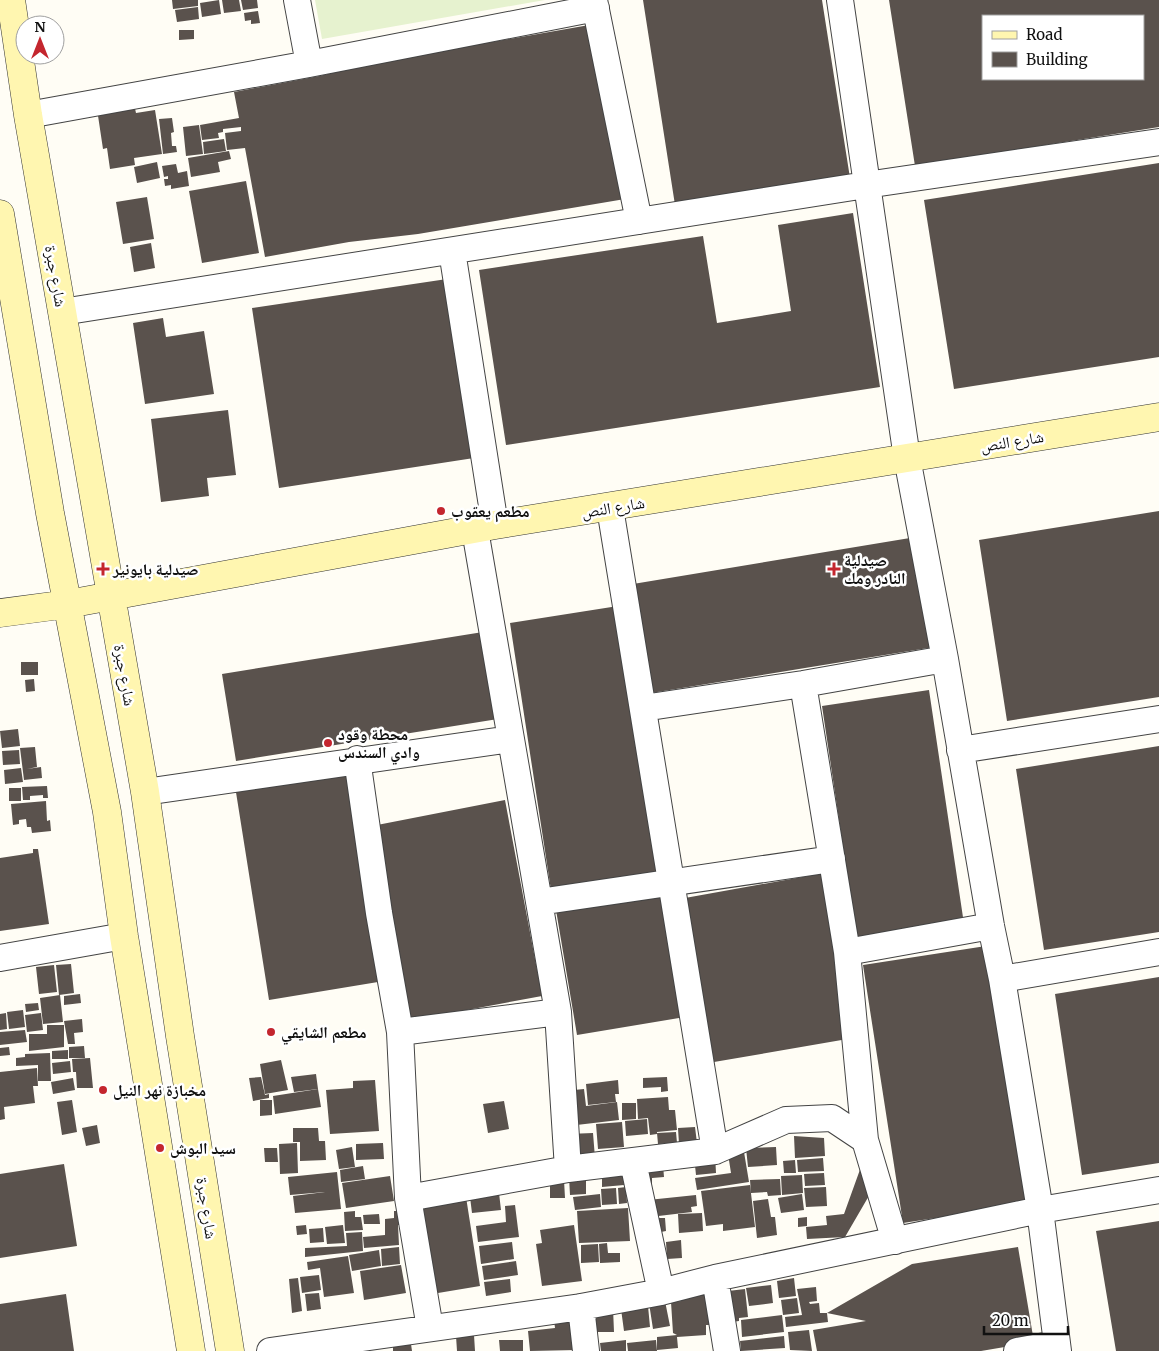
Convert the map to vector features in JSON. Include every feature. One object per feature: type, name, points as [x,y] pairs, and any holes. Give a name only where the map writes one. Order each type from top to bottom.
[{"type":"street","name":"شارع جبرة","points":[[10,0],[144,792],[181,1046],[230,1351]]},
{"type":"street","points":[[297,0],[309,64]]},
{"type":"street","points":[[840,0],[907,458],[945,659],[990,926],[1002,979],[1040,1210],[1057,1347],[1017,1351]]},
{"type":"street","points":[[28,115],[309,64],[595,4],[639,222]]},
{"type":"street","points":[[62,312],[866,185],[1159,142]]},
{"type":"street","points":[[0,214],[8,310],[68,604],[107,812],[124,936],[191,1351]]},
{"type":"street","points":[[452,251],[510,739],[558,1012],[568,1169]]},
{"type":"street","name":"شارع النص","points":[[0,614],[68,604],[485,528],[1159,418]]},
{"type":"street","points":[[610,508],[715,1151]]},
{"type":"street","points":[[643,708],[803,684],[945,659]]},
{"type":"street","points":[[803,684],[847,952],[865,1140],[895,1241]]},
{"type":"street","points":[[960,750],[1159,719]]},
{"type":"street","points":[[144,792],[357,759],[510,739]]},
{"type":"street","points":[[357,759],[379,913],[400,1032],[408,1198],[430,1328]]},
{"type":"street","points":[[539,902],[832,859]]},
{"type":"street","points":[[847,952],[990,926]]},
{"type":"street","points":[[0,958],[124,936]]},
{"type":"street","points":[[1002,979],[1159,952]]},
{"type":"street","points":[[400,1032],[558,1012]]},
{"type":"street","points":[[408,1198],[568,1169],[715,1151],[786,1120],[832,1118],[865,1140]]},
{"type":"street","points":[[633,1162],[661,1292]]},
{"type":"street","points":[[270,1351],[582,1306],[661,1292],[715,1278],[1040,1210],[1159,1190]]},
{"type":"street","points":[[715,1278],[727,1351]]},
{"type":"street","points":[[582,1306],[586,1351]]},
{"type":"green space","points":[[315,0],[545,0],[322,39]]},
{"type":"building","points":[[172,0],[198,0],[198,6],[173,9]]},
{"type":"building","points":[[219,0],[221,14],[202,17],[200,3]]},
{"type":"building","points":[[222,0],[239,0],[241,11],[224,13]]},
{"type":"building","points":[[241,0],[257,0],[258,8],[243,10]]},
{"type":"building","points":[[643,0],[822,0],[850,178],[675,205]]},
{"type":"building","points":[[889,0],[1159,0],[1159,127],[915,166]]},
{"type":"building","points":[[198,7],[199,19],[177,22],[175,10]]},
{"type":"building","points":[[258,11],[260,23],[251,24],[251,20],[245,21],[244,13]]},
{"type":"building","points":[[595,24],[625,199],[418,234],[349,242],[265,257],[245,148],[227,150],[225,133],[241,131],[241,127],[223,129],[223,132],[218,133],[219,138],[202,140],[200,125],[239,118],[234,92],[319,76],[388,60]]},
{"type":"building","points":[[179,30],[194,30],[194,39],[179,40]]},
{"type":"building","points":[[134,104],[136,113],[155,110],[162,154],[134,158],[135,165],[110,169],[107,148],[103,149],[97,109]]},
{"type":"building","points":[[172,118],[174,132],[171,133],[172,146],[176,146],[177,152],[163,154],[159,119]]},
{"type":"building","points":[[199,125],[203,154],[186,156],[183,127]]},
{"type":"building","points":[[224,139],[226,151],[204,154],[203,142]]},
{"type":"building","points":[[229,151],[231,159],[218,162],[220,172],[191,177],[188,158]]},
{"type":"building","points":[[157,162],[160,178],[137,183],[134,167]]},
{"type":"building","points":[[1159,163],[1159,357],[954,389],[924,200]]},
{"type":"building","points":[[176,164],[178,173],[187,171],[189,186],[171,189],[171,185],[165,186],[164,179],[168,179],[168,176],[164,177],[162,166]]},
{"type":"building","points":[[246,181],[259,253],[202,263],[189,191]]},
{"type":"building","points":[[147,197],[154,239],[123,244],[116,202]]},
{"type":"building","points":[[853,213],[880,387],[506,445],[479,270],[703,236],[717,323],[791,311],[778,225]]},
{"type":"building","points":[[151,243],[155,268],[134,272],[130,247]]},
{"type":"building","points":[[447,279],[474,458],[279,488],[252,308]]},
{"type":"building","points":[[163,318],[166,337],[204,331],[214,394],[145,404],[133,323]]},
{"type":"building","points":[[228,410],[236,475],[207,478],[209,496],[161,502],[151,419]]},
{"type":"building","points":[[1159,511],[1159,697],[1007,721],[979,540]]},
{"type":"building","points":[[916,537],[934,647],[651,693],[633,584]]},
{"type":"building","points":[[618,606],[659,873],[551,890],[510,623]]},
{"type":"building","points":[[483,632],[498,719],[236,761],[222,674]]},
{"type":"building","points":[[21,662],[38,662],[38,675],[21,675]]},
{"type":"building","points":[[34,679],[35,691],[26,692],[25,680]]},
{"type":"building","points":[[929,690],[964,924],[857,940],[822,706]]},
{"type":"building","points":[[18,729],[20,746],[2,748],[0,731]]},
{"type":"building","points":[[1159,746],[1159,932],[1044,950],[1016,769]]},
{"type":"building","points":[[35,747],[37,767],[27,769],[41,767],[42,778],[24,780],[20,748]]},
{"type":"building","points":[[19,750],[20,764],[3,765],[2,751]]},
{"type":"building","points":[[21,768],[23,782],[5,784],[4,770]]},
{"type":"building","points":[[349,768],[384,981],[269,1000],[235,786]]},
{"type":"building","points":[[47,786],[48,798],[43,798],[43,795],[30,796],[30,800],[23,800],[22,787]]},
{"type":"building","points":[[9,788],[21,788],[21,801],[9,801]]},
{"type":"building","points":[[505,800],[542,996],[403,1022],[372,826]]},
{"type":"building","points":[[46,801],[47,821],[50,820],[51,831],[32,833],[31,827],[27,827],[26,819],[19,820],[19,824],[13,825],[11,804]]},
{"type":"building","points":[[33,849],[38,849],[49,924],[0,931],[0,858],[33,853]]},
{"type":"building","points":[[830,872],[859,1037],[714,1062],[685,898]]},
{"type":"building","points":[[664,892],[685,1017],[577,1035],[556,910]]},
{"type":"building","points":[[986,946],[1026,1204],[903,1223],[863,965]]},
{"type":"building","points":[[71,964],[74,993],[59,995],[56,965]]},
{"type":"building","points":[[54,965],[57,992],[39,994],[36,967]]},
{"type":"building","points":[[1159,977],[1159,1163],[1082,1175],[1055,994]]},
{"type":"building","points":[[80,994],[81,1003],[64,1005],[64,996]]},
{"type":"building","points":[[60,995],[63,1022],[43,1024],[40,998]]},
{"type":"building","points":[[38,1003],[39,1010],[26,1012],[25,1004]]},
{"type":"building","points":[[23,1010],[25,1027],[9,1029],[7,1012]]},
{"type":"building","points":[[6,1013],[7,1029],[0,1030],[0,1014]]},
{"type":"building","points":[[41,1013],[43,1030],[27,1032],[25,1015]]},
{"type":"building","points":[[82,1019],[83,1032],[74,1033],[75,1044],[68,1044],[64,1021]]},
{"type":"building","points":[[47,1025],[64,1025],[64,1047],[29,1051],[29,1034],[47,1034]]},
{"type":"building","points":[[25,1030],[27,1042],[0,1045],[0,1032]]},
{"type":"building","points":[[84,1046],[85,1058],[69,1058],[69,1047]]},
{"type":"building","points":[[9,1047],[10,1055],[0,1056],[0,1048]]},
{"type":"building","points":[[68,1050],[68,1059],[52,1059],[52,1051]]},
{"type":"building","points":[[50,1053],[51,1081],[38,1081],[38,1065],[16,1066],[16,1058],[25,1057],[25,1054]]},
{"type":"building","points":[[90,1058],[93,1088],[77,1088],[76,1072],[73,1072],[72,1059]]},
{"type":"building","points":[[281,1060],[288,1090],[265,1094],[260,1064]]},
{"type":"building","points":[[70,1061],[71,1072],[53,1074],[52,1063]]},
{"type":"building","points":[[37,1068],[38,1086],[33,1086],[35,1103],[4,1107],[5,1119],[0,1120],[0,1072]]},
{"type":"building","points":[[316,1074],[318,1089],[294,1092],[291,1077]]},
{"type":"building","points":[[261,1077],[265,1095],[269,1094],[269,1098],[253,1101],[249,1078]]},
{"type":"building","points":[[667,1077],[668,1091],[661,1092],[661,1087],[643,1088],[643,1078]]},
{"type":"building","points":[[73,1078],[75,1090],[53,1094],[51,1082]]},
{"type":"building","points":[[375,1080],[379,1131],[330,1134],[326,1090],[353,1088],[353,1081]]},
{"type":"building","points":[[618,1080],[619,1094],[615,1094],[616,1102],[588,1105],[586,1084]]},
{"type":"building","points":[[318,1089],[321,1107],[275,1114],[273,1096]]},
{"type":"building","points":[[584,1089],[586,1106],[617,1102],[619,1120],[568,1126],[564,1091]]},
{"type":"building","points":[[668,1097],[669,1110],[675,1110],[677,1130],[657,1132],[657,1134],[650,1135],[648,1118],[638,1119],[637,1099]]},
{"type":"building","points":[[72,1100],[77,1132],[62,1135],[57,1102]]},
{"type":"building","points":[[260,1100],[272,1100],[272,1115],[260,1116]]},
{"type":"building","points":[[504,1101],[509,1129],[488,1133],[483,1104]]},
{"type":"building","points":[[622,1103],[636,1103],[636,1119],[622,1120]]},
{"type":"building","points":[[647,1119],[648,1134],[626,1136],[625,1121]]},
{"type":"building","points":[[622,1122],[624,1147],[598,1149],[596,1124]]},
{"type":"building","points":[[97,1125],[100,1143],[86,1146],[82,1128]]},
{"type":"building","points":[[695,1127],[697,1143],[679,1144],[678,1128]]},
{"type":"building","points":[[293,1128],[318,1128],[319,1141],[325,1141],[326,1160],[300,1161],[300,1142],[293,1142]]},
{"type":"building","points":[[676,1132],[677,1143],[658,1144],[657,1133]]},
{"type":"building","points":[[593,1133],[595,1158],[570,1159],[568,1134]]},
{"type":"building","points":[[794,1136],[824,1138],[825,1156],[795,1158]]},
{"type":"building","points":[[871,1139],[877,1182],[845,1237],[807,1239],[806,1227],[827,1225],[826,1216],[844,1214]]},
{"type":"building","points":[[297,1143],[298,1173],[280,1174],[279,1144]]},
{"type":"building","points":[[383,1143],[384,1159],[356,1160],[356,1144]]},
{"type":"building","points":[[352,1147],[355,1167],[339,1169],[336,1150]]},
{"type":"building","points":[[776,1147],[777,1165],[748,1167],[746,1148]]},
{"type":"building","points":[[264,1148],[277,1148],[278,1162],[265,1162]]},
{"type":"building","points":[[744,1152],[749,1182],[697,1190],[695,1178],[731,1173],[728,1154]]},
{"type":"building","points":[[715,1154],[716,1173],[696,1175],[694,1156]]},
{"type":"building","points":[[823,1158],[824,1171],[798,1172],[797,1160]]},
{"type":"building","points":[[795,1160],[796,1173],[784,1173],[783,1161]]},
{"type":"building","points":[[64,1164],[77,1246],[0,1258],[0,1174]]},
{"type":"building","points":[[663,1165],[664,1177],[652,1178],[652,1185],[645,1185],[644,1166]]},
{"type":"building","points":[[363,1166],[365,1179],[341,1182],[340,1170]]},
{"type":"building","points":[[337,1172],[341,1209],[295,1213],[293,1196],[325,1192],[290,1195],[288,1177]]},
{"type":"building","points":[[824,1173],[825,1185],[805,1186],[804,1174]]},
{"type":"building","points":[[623,1174],[624,1185],[602,1187],[602,1175]]},
{"type":"building","points":[[802,1175],[803,1193],[782,1195],[781,1176]]},
{"type":"building","points":[[390,1176],[394,1201],[346,1208],[342,1183]]},
{"type":"building","points":[[586,1176],[586,1194],[570,1195],[569,1177]]},
{"type":"building","points":[[780,1179],[781,1195],[768,1196],[767,1192],[751,1193],[750,1180]]},
{"type":"building","points":[[564,1180],[565,1198],[550,1198],[550,1181]]},
{"type":"building","points":[[750,1185],[755,1227],[723,1231],[723,1224],[706,1226],[701,1191]]},
{"type":"building","points":[[626,1187],[627,1203],[619,1204],[618,1188]]},
{"type":"building","points":[[826,1187],[827,1206],[806,1207],[804,1188]]},
{"type":"building","points":[[616,1188],[617,1204],[602,1205],[601,1189]]},
{"type":"building","points":[[499,1193],[501,1210],[472,1213],[470,1197]]},
{"type":"building","points":[[600,1194],[601,1207],[575,1210],[573,1197]]},
{"type":"building","points":[[802,1194],[804,1210],[781,1213],[778,1198]]},
{"type":"building","points":[[696,1195],[697,1206],[691,1207],[692,1212],[650,1217],[648,1200]]},
{"type":"building","points":[[466,1197],[480,1286],[432,1294],[416,1204]]},
{"type":"building","points":[[768,1199],[771,1217],[775,1217],[777,1235],[757,1238],[753,1201]]},
{"type":"building","points":[[515,1205],[519,1237],[478,1242],[476,1226],[506,1222],[505,1206]]},
{"type":"building","points":[[628,1208],[630,1241],[579,1243],[577,1211]]},
{"type":"building","points":[[355,1211],[355,1217],[361,1217],[363,1230],[345,1231],[344,1212]]},
{"type":"building","points":[[394,1211],[403,1211],[404,1225],[398,1225],[399,1245],[364,1248],[363,1237],[385,1235],[385,1219],[394,1218]]},
{"type":"building","points":[[702,1213],[703,1231],[679,1233],[678,1214]]},
{"type":"building","points":[[379,1214],[380,1224],[364,1224],[363,1215]]},
{"type":"building","points":[[807,1217],[807,1226],[798,1227],[798,1218]]},
{"type":"building","points":[[652,1218],[665,1218],[666,1231],[661,1232]]},
{"type":"building","points":[[1159,1221],[1159,1351],[1116,1351],[1096,1231]]},
{"type":"building","points":[[306,1225],[307,1234],[297,1235],[296,1226]]},
{"type":"building","points":[[343,1225],[345,1243],[327,1244],[325,1227]]},
{"type":"building","points":[[574,1225],[582,1281],[542,1286],[536,1244],[542,1243],[540,1230]]},
{"type":"building","points":[[323,1228],[324,1242],[310,1243],[309,1229]]},
{"type":"building","points":[[362,1232],[363,1251],[305,1257],[305,1248],[347,1246],[346,1233]]},
{"type":"building","points":[[681,1240],[682,1258],[667,1259],[666,1242]]},
{"type":"building","points":[[512,1242],[514,1259],[481,1264],[479,1246]]},
{"type":"building","points":[[607,1243],[608,1253],[620,1253],[620,1262],[600,1263],[599,1244]]},
{"type":"building","points":[[598,1244],[599,1262],[581,1263],[581,1245]]},
{"type":"building","points":[[399,1247],[400,1264],[382,1266],[381,1249]]},
{"type":"building","points":[[1018,1247],[1034,1342],[981,1351],[817,1351],[813,1330],[866,1321],[827,1313],[912,1264]]},
{"type":"building","points":[[379,1250],[381,1266],[352,1271],[349,1255]]},
{"type":"building","points":[[348,1256],[354,1293],[324,1297],[320,1268],[308,1270],[307,1262]]},
{"type":"building","points":[[516,1261],[518,1275],[484,1280],[482,1266]]},
{"type":"building","points":[[401,1265],[406,1293],[364,1300],[360,1271]]},
{"type":"building","points":[[319,1275],[321,1290],[302,1293],[300,1277]]},
{"type":"building","points":[[298,1278],[302,1311],[292,1313],[289,1279]]},
{"type":"building","points":[[794,1278],[796,1296],[779,1298],[777,1281]]},
{"type":"building","points":[[510,1279],[511,1292],[486,1296],[484,1282]]},
{"type":"building","points":[[771,1285],[773,1303],[749,1306],[746,1288]]},
{"type":"building","points":[[816,1287],[817,1301],[809,1302],[810,1304],[819,1303],[820,1313],[827,1313],[828,1322],[786,1327],[785,1317],[802,1315],[797,1289]]},
{"type":"building","points":[[745,1289],[748,1317],[739,1318],[739,1321],[732,1322],[728,1291]]},
{"type":"building","points":[[319,1293],[321,1309],[307,1311],[305,1294]]},
{"type":"building","points":[[66,1294],[74,1351],[0,1351],[0,1304]]},
{"type":"building","points":[[708,1295],[710,1325],[706,1325],[706,1335],[677,1337],[678,1348],[657,1350],[657,1337],[677,1335],[673,1333],[671,1302],[681,1301],[681,1296]]},
{"type":"building","points":[[797,1298],[799,1313],[783,1315],[781,1300]]},
{"type":"building","points":[[665,1301],[670,1326],[653,1329],[649,1303]]},
{"type":"building","points":[[648,1306],[650,1327],[624,1331],[621,1309]]},
{"type":"building","points":[[613,1308],[614,1332],[597,1332],[595,1310]]},
{"type":"building","points":[[782,1315],[784,1332],[742,1337],[741,1320]]},
{"type":"building","points":[[573,1319],[577,1350],[530,1351],[528,1331],[555,1328],[554,1320]]},
{"type":"building","points":[[809,1330],[812,1351],[790,1350],[788,1332]]},
{"type":"building","points":[[474,1335],[475,1351],[457,1351],[456,1336]]},
{"type":"building","points":[[784,1336],[785,1348],[741,1351],[740,1341]]},
{"type":"building","points":[[499,1340],[523,1340],[523,1351],[500,1351]]},
{"type":"building","points":[[626,1340],[626,1351],[601,1351],[600,1343]]},
{"type":"building","points":[[656,1340],[657,1351],[628,1351],[627,1343]]},
{"type":"building","points":[[411,1344],[412,1351],[393,1351],[393,1346]]},
{"type":"place","name":"مطعم يعقوب","points":[[441,511]]},
{"type":"place","name":"صيدلية بايونير","points":[[103,569]]},
{"type":"place","name":"صيدلية النادر ومك","points":[[834,569]]},
{"type":"place","name":"محطة وقود وادي السندس","points":[[328,743]]},
{"type":"place","name":"مطعم الشايقي","points":[[271,1032]]},
{"type":"place","name":"مخبازة نهر النيل","points":[[103,1090]]},
{"type":"place","name":"سيد البوش","points":[[160,1148]]}]
